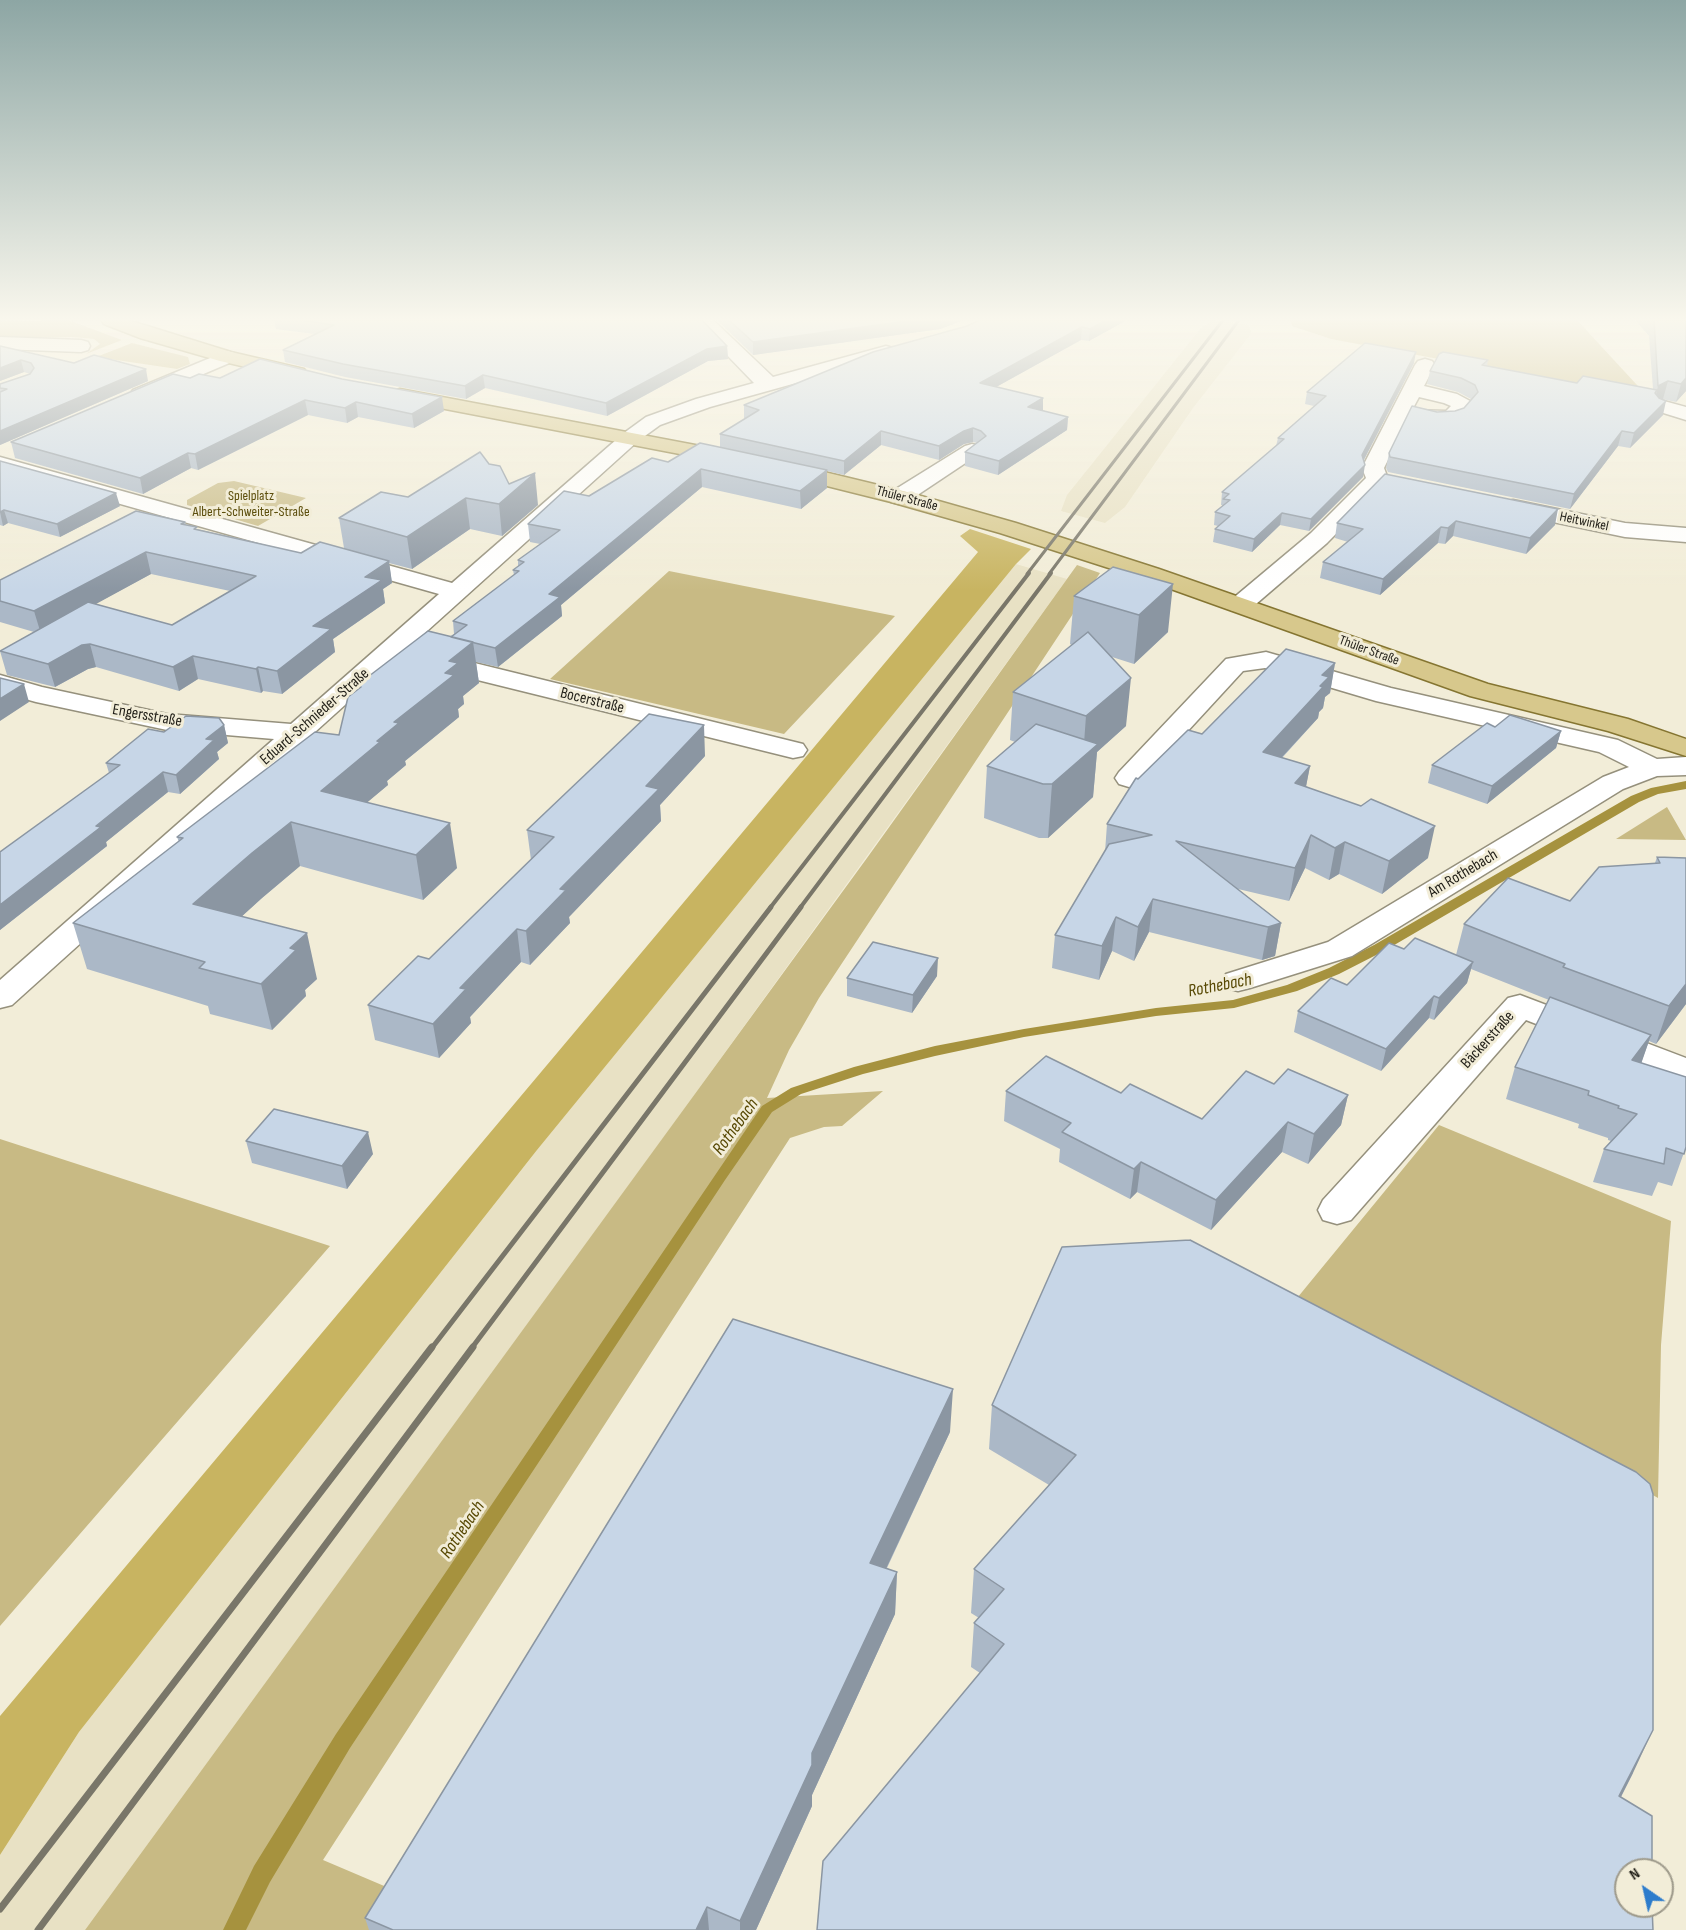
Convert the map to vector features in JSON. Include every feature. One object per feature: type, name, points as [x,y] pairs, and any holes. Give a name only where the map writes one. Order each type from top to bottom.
[{"type":"main road","name":"Thüler Straße","points":[[483,410],[761,464],[898,497],[1008,528],[1240,605],[1479,690],[1618,725],[1686,748]]},
{"type":"street","name":"Eduard-Schnieder-Straße","points":[[0,998],[631,437],[653,421],[683,410]]},
{"type":"street","points":[[1240,605],[1388,481],[1373,468],[1402,411],[1435,418],[1452,417],[1458,410]]},
{"type":"street","points":[[898,497],[972,450]]},
{"type":"street","points":[[4,456],[458,592]]},
{"type":"street","name":"Heitwinkel","points":[[1490,502],[1625,531],[1686,535]]},
{"type":"street","name":"Bocerstraße","points":[[392,651],[793,750]]},
{"type":"street","points":[[1129,778],[1235,664],[1266,660],[1384,695],[1608,746],[1653,768]]},
{"type":"street","name":"Engersstraße","points":[[0,683],[36,694],[166,722],[296,733]]},
{"type":"street","name":"Am Rothebach","points":[[1238,981],[1340,949],[1613,783],[1653,768],[1686,766]]},
{"type":"street","name":"Bäckerstraße","points":[[1338,1210],[1520,1005],[1686,1071]]},
{"type":"shaded area","points":[[1135,410],[1192,410],[1125,507],[1105,523],[1061,511],[1067,495]]},
{"type":"shaded area","points":[[970,529],[1031,549],[1016,564],[537,1150],[79,1732],[0,1855],[0,1716],[978,552],[960,536]]},
{"type":"shaded area","points":[[1016,564],[1067,579],[648,1159],[85,1930],[0,1930],[0,1855],[79,1732],[537,1150]]},
{"type":"green space","name":"Spielplatz Albert-Schweiter-Straße","points":[[234,481],[306,498],[258,526],[187,505],[187,500],[218,483]]},
{"type":"green space","points":[[1077,565],[1100,573],[819,998],[789,1050],[767,1098],[883,1091],[842,1126],[824,1127],[790,1138],[323,1860],[403,1894],[383,1930],[85,1930],[867,858]]},
{"type":"green space","points":[[669,571],[895,616],[784,734],[550,679]]},
{"type":"green space","points":[[1667,807],[1686,840],[1616,839]]},
{"type":"green space","points":[[1439,1125],[1671,1221],[1661,1345],[1658,1498],[1501,1409],[1293,1303]]},
{"type":"green space","points":[[0,1139],[330,1246],[0,1626]]},
{"type":"building","points":[[0,410],[49,410],[0,431]]},
{"type":"building","points":[[87,410],[284,410],[195,454],[188,453],[140,478],[11,442]]},
{"type":"building","points":[[394,410],[419,410],[412,414]]},
{"type":"building","points":[[759,410],[1040,410],[1068,417],[999,461],[965,452],[986,436],[973,428],[939,446],[881,431],[844,461],[720,434]]},
{"type":"building","points":[[1310,410],[1386,410],[1362,455],[1365,465],[1311,519],[1282,513],[1254,539],[1215,529],[1230,516],[1215,512],[1230,500],[1223,499],[1229,494],[1222,492],[1284,439],[1278,438]]},
{"type":"building","points":[[1410,410],[1657,410],[1634,433],[1622,431],[1574,494],[1390,457],[1389,453]]},
{"type":"building","points":[[700,443],[827,470],[800,491],[701,469],[549,594],[560,597],[495,648],[451,637],[467,625],[453,621],[519,571],[513,570],[524,562],[518,560],[560,530],[528,524],[564,491],[589,496],[652,458],[668,462]]},
{"type":"building","points":[[480,452],[489,464],[500,466],[509,484],[535,473],[499,504],[466,498],[407,537],[339,518],[381,492],[408,497]]},
{"type":"building","points":[[0,461],[116,493],[57,524],[4,510],[0,512]]},
{"type":"building","points":[[1385,474],[1558,509],[1530,538],[1456,521],[1448,528],[1441,527],[1383,579],[1323,562],[1363,529],[1337,523]]},
{"type":"building","points":[[136,511],[185,522],[181,524],[197,527],[194,529],[301,553],[320,542],[389,561],[365,577],[382,580],[313,626],[331,629],[277,671],[193,656],[173,667],[90,644],[82,645],[48,664],[0,651],[88,602],[172,625],[256,576],[146,552],[34,611],[0,601],[0,580]]},
{"type":"building","points":[[1113,567],[1173,584],[1139,615],[1074,596]]},
{"type":"building","points":[[428,631],[473,642],[449,661],[458,663],[445,673],[454,675],[394,722],[399,723],[377,741],[380,742],[321,791],[450,823],[416,855],[291,822],[252,853],[193,904],[307,933],[290,948],[296,950],[261,984],[199,968],[205,962],[73,923],[183,838],[177,837],[315,732],[339,735],[348,697],[361,687],[356,686]]},
{"type":"building","points":[[1088,632],[1131,678],[1086,716],[1013,692]]},
{"type":"building","points":[[1286,649],[1335,663],[1322,675],[1329,677],[1320,686],[1323,687],[1263,752],[1310,766],[1295,783],[1361,806],[1371,799],[1435,826],[1389,861],[1345,842],[1335,848],[1311,835],[1295,868],[1176,841],[1281,923],[1268,927],[1153,899],[1138,927],[1116,917],[1102,946],[1055,935],[1109,844],[1152,835],[1107,824],[1136,778],[1138,779],[1188,730],[1202,734]]},
{"type":"building","points":[[0,678],[24,684],[0,699]]},
{"type":"building","points":[[649,714],[704,725],[646,786],[659,789],[560,889],[566,890],[526,931],[517,929],[460,988],[466,989],[433,1024],[368,1005],[418,956],[429,959],[554,837],[527,830]]},
{"type":"building","points":[[1510,715],[1561,731],[1492,786],[1432,765],[1487,723],[1495,727]]},
{"type":"building","points":[[186,716],[219,718],[224,725],[206,739],[214,740],[176,775],[163,772],[96,826],[101,827],[0,905],[0,852],[120,765],[106,763],[148,729],[164,732]]},
{"type":"building","points":[[1036,724],[1098,744],[1052,784],[1043,784],[987,766]]},
{"type":"building","points":[[1657,857],[1686,858],[1686,984],[1669,1006],[1563,967],[1565,964],[1464,924],[1508,878],[1570,901],[1599,867],[1660,863]]},
{"type":"building","points":[[1415,938],[1473,962],[1439,998],[1434,996],[1386,1049],[1298,1011],[1331,978],[1347,985],[1389,943],[1404,949]]},
{"type":"building","points":[[873,942],[938,958],[913,995],[847,978]]},
{"type":"building","points":[[1550,997],[1651,1035],[1632,1060],[1686,1077],[1686,1147],[1684,1154],[1666,1148],[1664,1164],[1604,1149],[1637,1114],[1588,1095],[1589,1091],[1515,1067]]},
{"type":"building","points":[[1046,1056],[1121,1093],[1130,1084],[1202,1119],[1246,1071],[1274,1084],[1288,1069],[1348,1095],[1314,1134],[1288,1122],[1216,1200],[1141,1162],[1134,1169],[1062,1132],[1071,1123],[1006,1091]]},
{"type":"building","points":[[274,1109],[368,1132],[342,1166],[246,1141]]},
{"type":"building","points":[[1190,1240],[1636,1472],[1650,1484],[1653,1494],[1653,1730],[1619,1796],[1652,1816],[1652,1858],[1614,1858],[1614,1918],[1652,1918],[1653,1930],[817,1930],[823,1861],[1004,1644],[974,1623],[1004,1589],[974,1569],[1076,1455],[992,1405],[1062,1247]]},
{"type":"building","points":[[733,1319],[953,1389],[870,1563],[897,1572],[812,1753],[812,1765],[740,1921],[707,1907],[696,1930],[393,1930],[365,1918]]},
{"type":"waterway","name":"Rothebach","points":[[234,1930],[262,1874],[343,1741],[767,1109],[796,1091],[859,1070],[935,1051],[1024,1033],[1156,1012],[1234,1004],[1292,988],[1334,971],[1379,948],[1635,799],[1655,791],[1686,785]]},
{"type":"railway","points":[[1027,574],[1153,410]]},
{"type":"railway","points":[[1049,574],[1172,410]]},
{"type":"railway","points":[[770,908],[1029,573]]},
{"type":"railway","points":[[800,908],[1051,573]]},
{"type":"railway","points":[[431,1349],[771,907]]},
{"type":"railway","points":[[471,1349],[801,907]]},
{"type":"railway","points":[[0,1909],[432,1347]]},
{"type":"railway","points":[[38,1930],[473,1347]]}]
